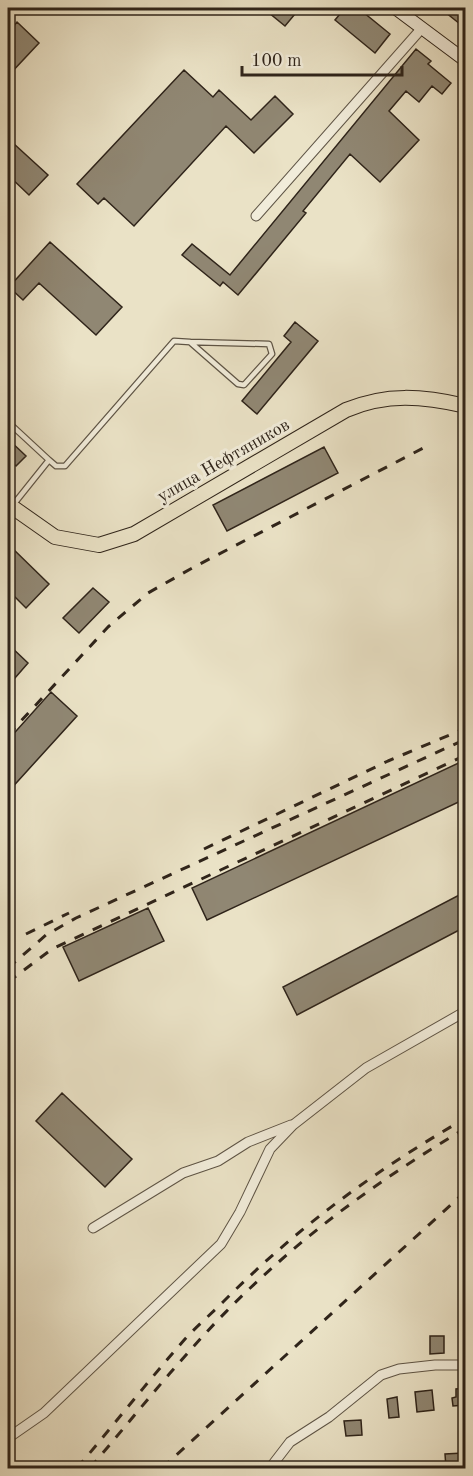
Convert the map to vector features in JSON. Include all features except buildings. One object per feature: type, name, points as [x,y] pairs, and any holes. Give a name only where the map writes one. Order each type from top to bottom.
[{"type":"main road","name":"улица Нефтяников","points":[[9,506],[55,537],[99,546],[134,534],[345,410],[384,398],[410,397],[465,406]]},
{"type":"street","points":[[395,8],[465,61]]},
{"type":"street","points":[[256,216],[422,28]]},
{"type":"street","points":[[8,1438],[44,1413],[221,1244],[240,1212],[270,1149],[293,1125],[366,1068],[465,1011]]},
{"type":"street","points":[[93,1228],[183,1173],[218,1161],[248,1142],[293,1125]]},
{"type":"street","points":[[270,1468],[290,1442],[329,1417],[381,1376],[399,1369],[435,1365],[465,1365]]},
{"type":"lane","points":[[8,422],[56,466],[65,466],[174,341],[269,344],[272,354],[244,385],[238,384],[190,342]]},
{"type":"lane","points":[[8,375],[10,378],[8,395]]},
{"type":"lane","points":[[9,506],[49,460]]},
{"type":"railway","points":[[8,735],[108,627],[148,593],[431,444]]},
{"type":"railway","points":[[204,849],[388,761],[466,728]]},
{"type":"railway","points":[[8,968],[46,935],[76,918],[466,739]]},
{"type":"railway","points":[[8,982],[52,949],[466,755]]},
{"type":"railway","points":[[26,934],[69,913]]},
{"type":"railway","points":[[77,1468],[185,1339],[252,1274],[338,1202],[400,1159],[466,1118]]},
{"type":"railway","points":[[90,1468],[193,1347],[284,1257],[359,1198],[466,1128]]},
{"type":"railway","points":[[162,1468],[466,1191]]}]
